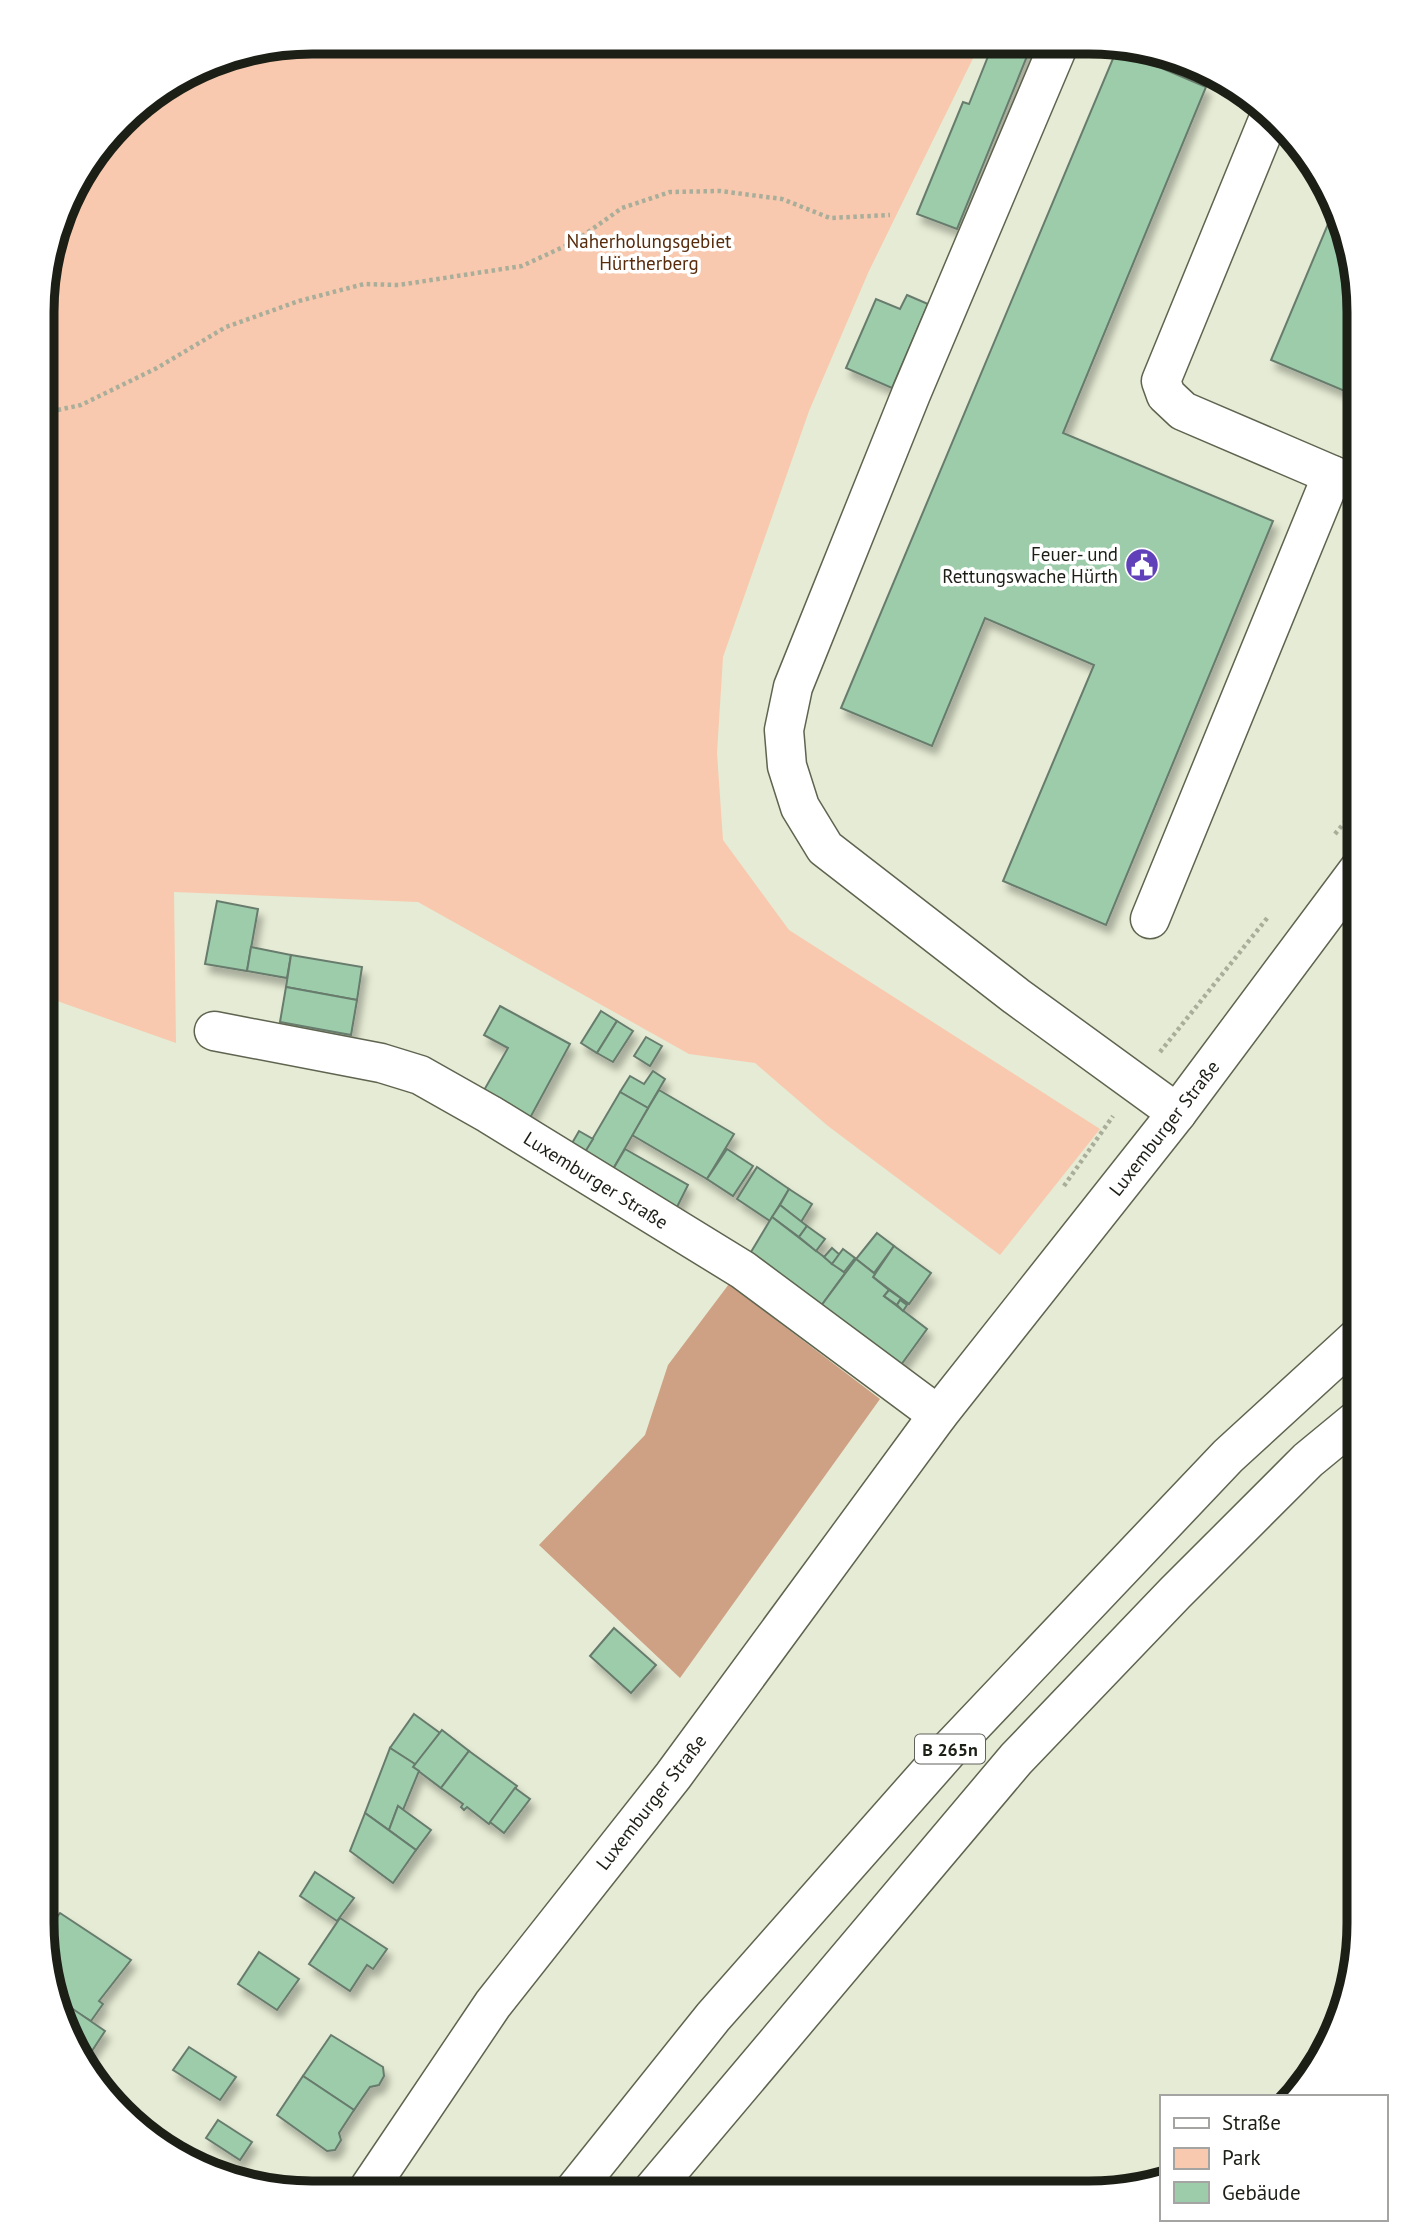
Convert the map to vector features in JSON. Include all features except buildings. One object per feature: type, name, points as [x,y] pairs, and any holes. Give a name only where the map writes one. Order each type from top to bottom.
[{"type":"main road","points":[[1055,54],[911,394],[793,687],[784,730],[787,766],[800,807],[825,848],[1016,996],[1177,1113]]},
{"type":"main road","points":[[1150,919],[1345,478],[1184,411],[1166,395],[1161,380],[1266,125]]},
{"type":"main road","name":"Luxemburger Straße","points":[[375,2181],[493,2004],[673,1776],[938,1415],[1177,1113],[1347,885]]},
{"type":"main road","name":"Luxemburger Straße","points":[[214,1031],[381,1063],[419,1075],[489,1114],[743,1270],[938,1415]]},
{"type":"main road","name":"B 265n","points":[[582,2181],[713,2017],[947,1752],[1228,1456],[1347,1347]]},
{"type":"main road","name":"B 265n","points":[[660,2181],[1016,1759],[1222,1545],[1308,1460],[1347,1428]]},
{"type":"path","points":[[54,411],[81,405],[156,368],[226,327],[299,301],[364,284],[413,283],[522,266],[574,242],[622,208],[670,192],[720,191],[782,199],[830,218],[890,215]]},
{"type":"green space","name":"Naherholungsgebiet Hürtherberg","points":[[975,54],[868,273],[809,411],[723,657],[717,753],[723,840],[789,930],[1100,1129],[1000,1255],[828,1126],[755,1063],[689,1054],[418,902],[174,892],[176,1043],[54,1000],[56,279],[63,246],[81,198],[118,142],[142,118],[183,89],[230,68],[279,56]]},
{"type":"shaded area","points":[[729,1284],[880,1399],[680,1678],[539,1545],[645,1435],[668,1365]]},
{"type":"place","name":"Feuer- und Rettungswache Hürth","points":[[1142,565]]}]
